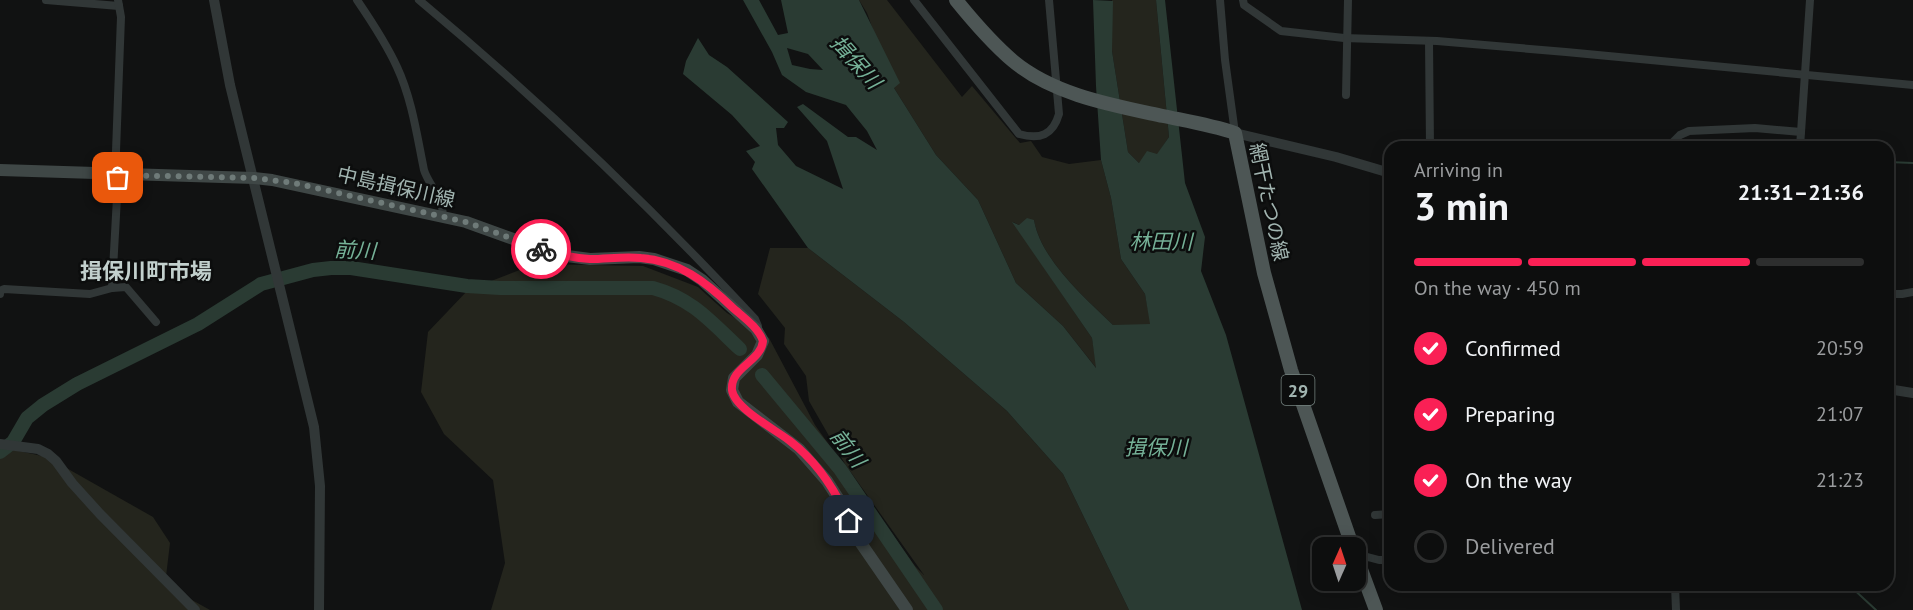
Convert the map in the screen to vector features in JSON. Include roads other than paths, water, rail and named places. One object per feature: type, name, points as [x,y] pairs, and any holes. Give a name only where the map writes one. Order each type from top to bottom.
[{"type":"main road","name":"網干たつの線","points":[[956,0],[1013,62],[1043,80],[1117,106],[1232,132],[1264,273],[1288,359],[1349,537]]},
{"type":"main road","name":"中島揖保川線","points":[[0,170],[254,178],[294,183],[466,222],[567,256],[590,259],[639,257],[671,264],[702,280],[756,329]]},
{"type":"main road","points":[[756,329],[761,335],[762,346],[757,355],[734,378],[732,390],[738,402],[799,449],[827,481],[843,506],[856,537],[907,610]]},
{"type":"main road","points":[[1366,582],[1376,610]]},
{"type":"street","points":[[46,0],[118,3],[121,17],[112,288]]},
{"type":"street","points":[[214,0],[230,85],[314,427],[320,486],[319,610]]},
{"type":"street","points":[[357,0],[398,69],[406,92],[424,170],[442,206],[442,216]]},
{"type":"street","points":[[419,0],[500,68],[612,171],[755,319],[758,326],[756,329]]},
{"type":"street","points":[[914,0],[1019,134],[1031,138],[1043,136],[1057,124],[1059,114],[1061,88],[1054,68],[1048,0]]},
{"type":"street","points":[[1220,0],[1232,132],[1384,171]]},
{"type":"street","points":[[1243,0],[1244,6],[1281,31],[1347,38],[1429,41],[1566,52],[1913,85]]},
{"type":"street","points":[[1346,95],[1348,0]]},
{"type":"street","points":[[1800,141],[1810,0]]},
{"type":"street","points":[[1429,41],[1430,141]]},
{"type":"street","points":[[1674,141],[1689,131],[1755,128],[1801,132]]},
{"type":"street","points":[[0,294],[0,291],[4,289],[90,294],[126,287],[156,322]]},
{"type":"street","points":[[1894,294],[1913,292]]},
{"type":"street","points":[[1894,390],[1913,393]]},
{"type":"street","points":[[0,444],[38,449],[48,454],[99,514],[195,610]]},
{"type":"street","points":[[1375,515],[1384,514]]},
{"type":"street","points":[[1366,557],[1384,560]]},
{"type":"street","points":[[1675,591],[1676,610]]},
{"type":"water","name":"揖保川","points":[[743,0],[759,0],[778,35],[788,33],[781,0],[859,0],[900,83],[894,88],[936,155],[978,200],[1016,283],[1063,326],[1096,368],[1092,338],[1012,222],[1019,225],[1027,218],[1034,220],[1038,235],[1055,264],[1113,325],[1150,324],[1145,294],[1121,259],[1111,198],[1101,160],[1093,0],[1113,1],[1112,51],[1128,152],[1139,163],[1147,151],[1157,154],[1169,137],[1156,0],[1165,0],[1185,183],[1205,237],[1201,271],[1226,335],[1302,610],[1129,610],[1063,474],[1007,411],[904,322],[808,248],[752,169],[755,162],[746,151],[760,146],[732,115],[683,74],[686,61],[698,38],[709,55],[727,67],[788,122],[784,128],[776,128],[778,145],[796,166],[843,189],[827,141],[797,107],[803,104],[848,137],[856,137],[877,150],[867,131],[846,105],[806,92],[782,75]],"holes":[[[787,48],[808,54],[823,70],[792,65]]]},
{"type":"waterway","points":[[1894,162],[1913,163]]},
{"type":"waterway","name":"前川","points":[[0,452],[13,442],[27,418],[77,384],[198,324],[261,284],[313,270],[351,268],[467,286],[500,288],[653,288],[679,298],[701,312],[740,349]]},
{"type":"waterway","name":"前川","points":[[762,375],[840,469],[936,610]]},
{"type":"waterway","points":[[1855,591],[1876,610]]},
{"type":"district","name":"揖保川町市場","points":[[146,271]]},
{"type":"water label","name":"林田川","points":[[1161,241]]}]
